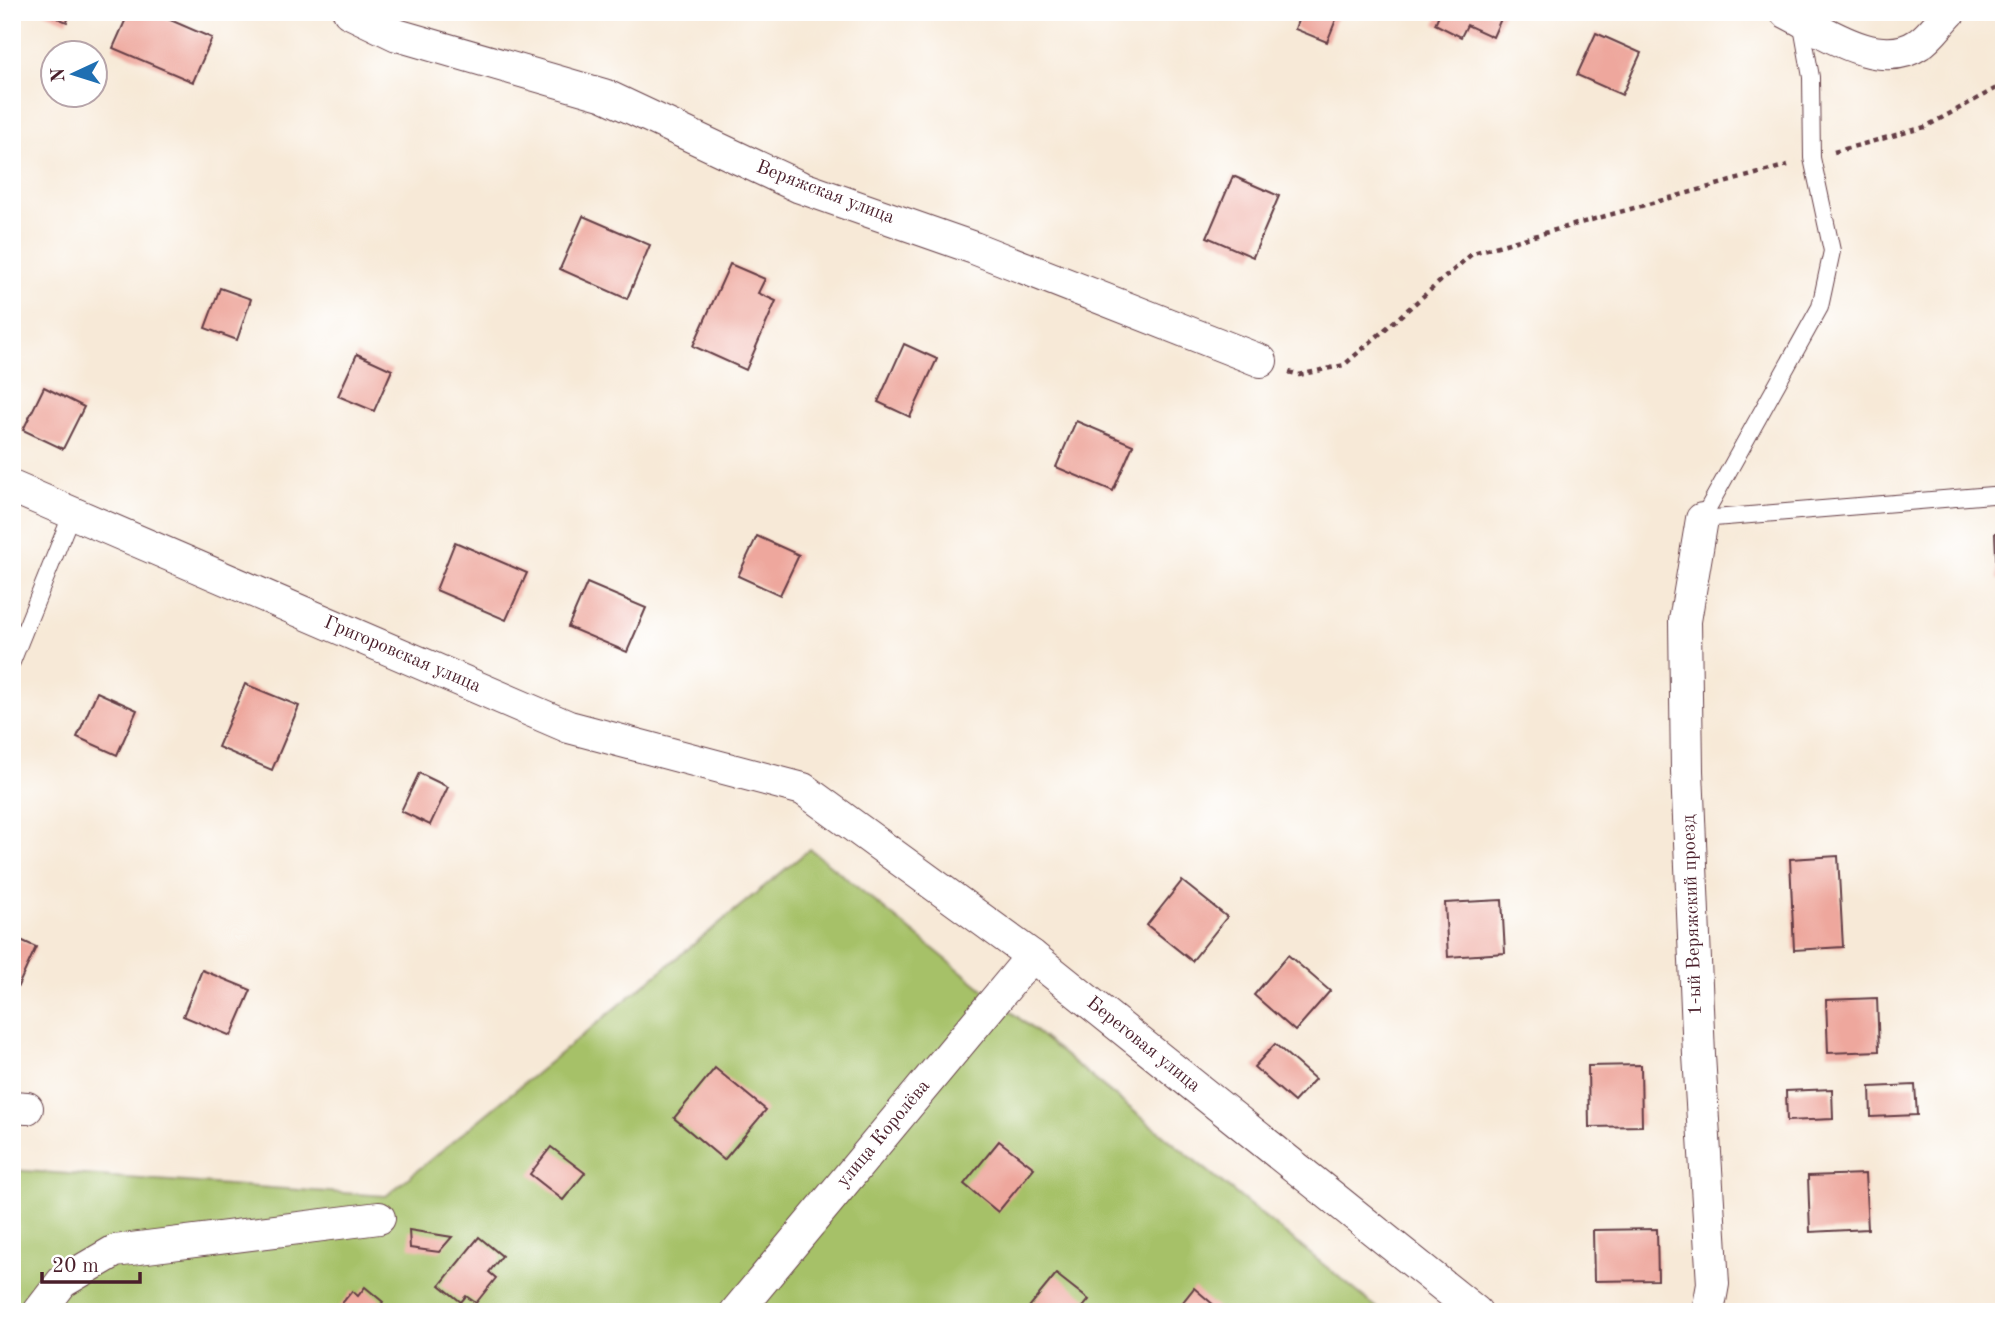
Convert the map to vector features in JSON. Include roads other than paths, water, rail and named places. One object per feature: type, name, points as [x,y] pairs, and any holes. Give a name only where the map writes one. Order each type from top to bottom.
[{"type":"street","name":"Веряжская улица","points":[[349,12],[397,35],[604,95],[800,187],[974,248],[1261,361]]},
{"type":"street","points":[[1793,16],[1852,45],[1885,55],[1918,46],[1950,12]]},
{"type":"street","name":"Григоровская улица","points":[[12,487],[569,727],[803,789]]},
{"type":"street","name":"1-ый Веряжский проезд","points":[[1702,519],[1685,635],[1687,771],[1699,1055],[1713,1284],[1708,1312]]},
{"type":"street","name":"Береговая улица","points":[[803,789],[1032,956],[1476,1312]]},
{"type":"street","name":"улица Королёва","points":[[736,1312],[1032,956]]},
{"type":"street","points":[[39,1312],[62,1282],[115,1251],[379,1218]]},
{"type":"lane","points":[[1702,519],[1820,307],[1832,251],[1812,158],[1811,77],[1793,16]]},
{"type":"lane","points":[[1702,519],[2004,494]]},
{"type":"lane","points":[[12,662],[72,513]]}]
